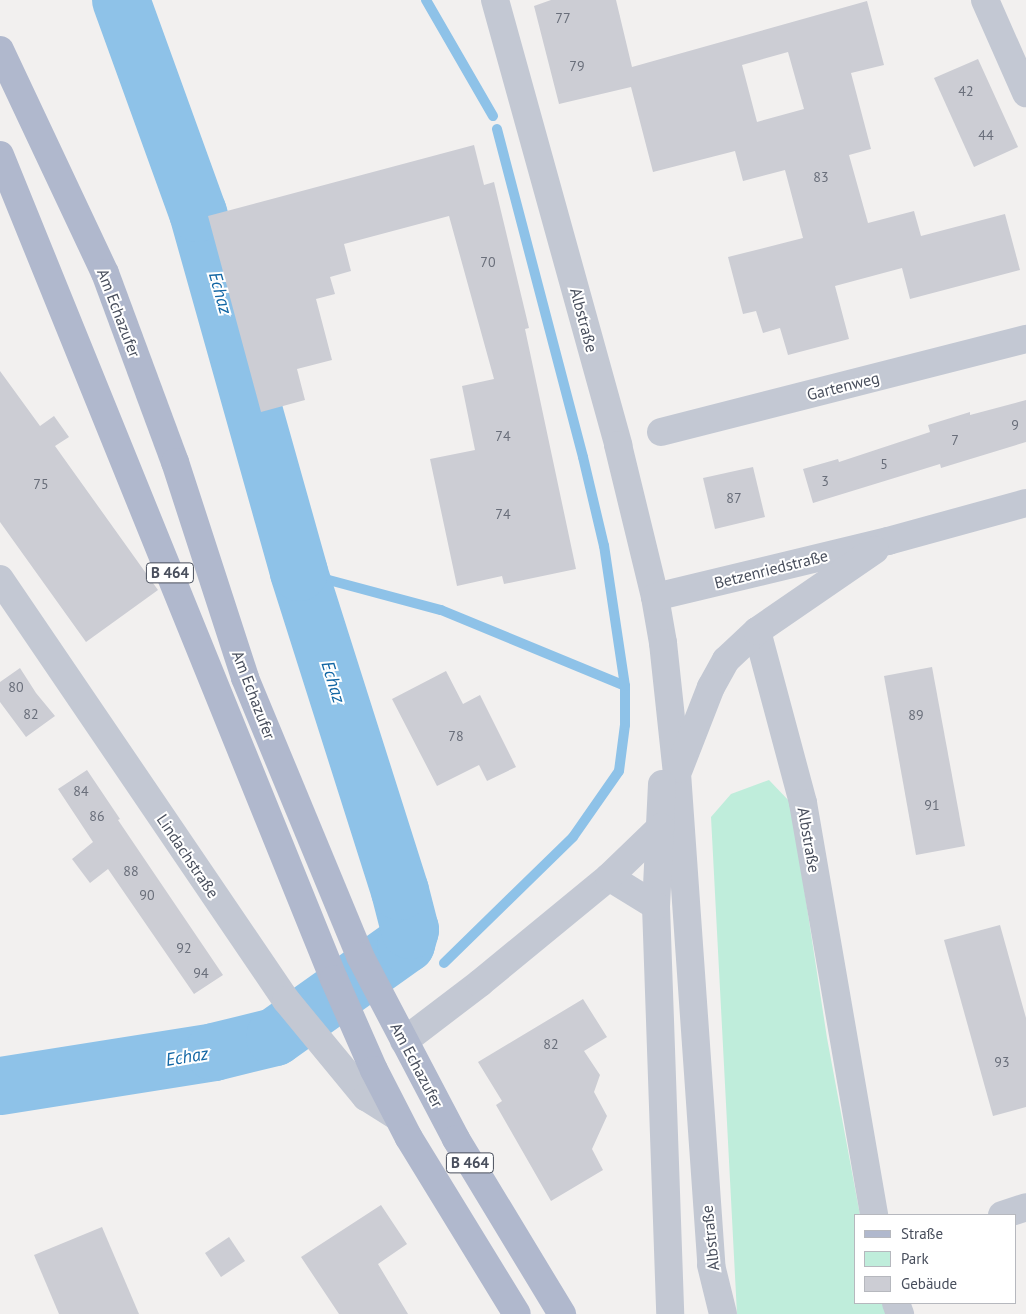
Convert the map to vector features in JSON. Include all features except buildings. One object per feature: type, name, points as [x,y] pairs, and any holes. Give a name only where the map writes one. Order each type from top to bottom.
[{"type":"main road","name":"Am Echazufer","points":[[0,50],[105,273],[174,462],[245,678],[360,956],[466,1156],[562,1314]]},
{"type":"main road","name":"Am Echazufer","points":[[0,155],[359,1037],[397,1116],[517,1314]]},
{"type":"street","name":"Albstraße","points":[[495,0],[618,445],[655,598],[663,643],[677,772],[711,1265],[723,1314]]},
{"type":"street","points":[[986,0],[1026,93]]},
{"type":"street","name":"Gartenweg","points":[[661,432],[1026,339]]},
{"type":"street","name":"Betzenriedstraße","points":[[655,598],[888,541],[1026,503]]},
{"type":"street","name":"Betzenriedstraße","points":[[757,631],[888,541]]},
{"type":"street","name":"Lindachstraße","points":[[0,579],[286,1000],[336,1064],[366,1097],[397,1116]]},
{"type":"street","name":"Albstraße","points":[[677,772],[711,687],[726,660],[757,631],[803,803],[874,1214]]},
{"type":"street","name":"Albstraße","points":[[663,643],[661,827],[656,906],[670,1314]]},
{"type":"street","points":[[404,1041],[480,983],[610,877],[661,827]]},
{"type":"street","points":[[610,877],[656,906]]},
{"type":"street","points":[[1005,1214],[1026,1207]]},
{"type":"green space","points":[[769,780],[791,803],[827,1038],[860,1214],[854,1214],[854,1304],[882,1304],[886,1314],[737,1314],[711,817],[731,794]]},
{"type":"water","points":[[272,1027],[280,1044],[252,1047],[229,1053],[214,1052],[251,1034]]},
{"type":"waterway","name":"Echaz","points":[[0,1086],[214,1052],[275,1037],[406,944],[410,930],[400,891],[299,572],[198,213],[121,0]]},
{"type":"waterway","points":[[426,0],[493,116]]},
{"type":"waterway","points":[[444,963],[573,837],[619,771],[625,725],[625,686],[604,546],[583,457],[497,129]]},
{"type":"waterway","points":[[299,572],[441,610],[625,686]]}]
